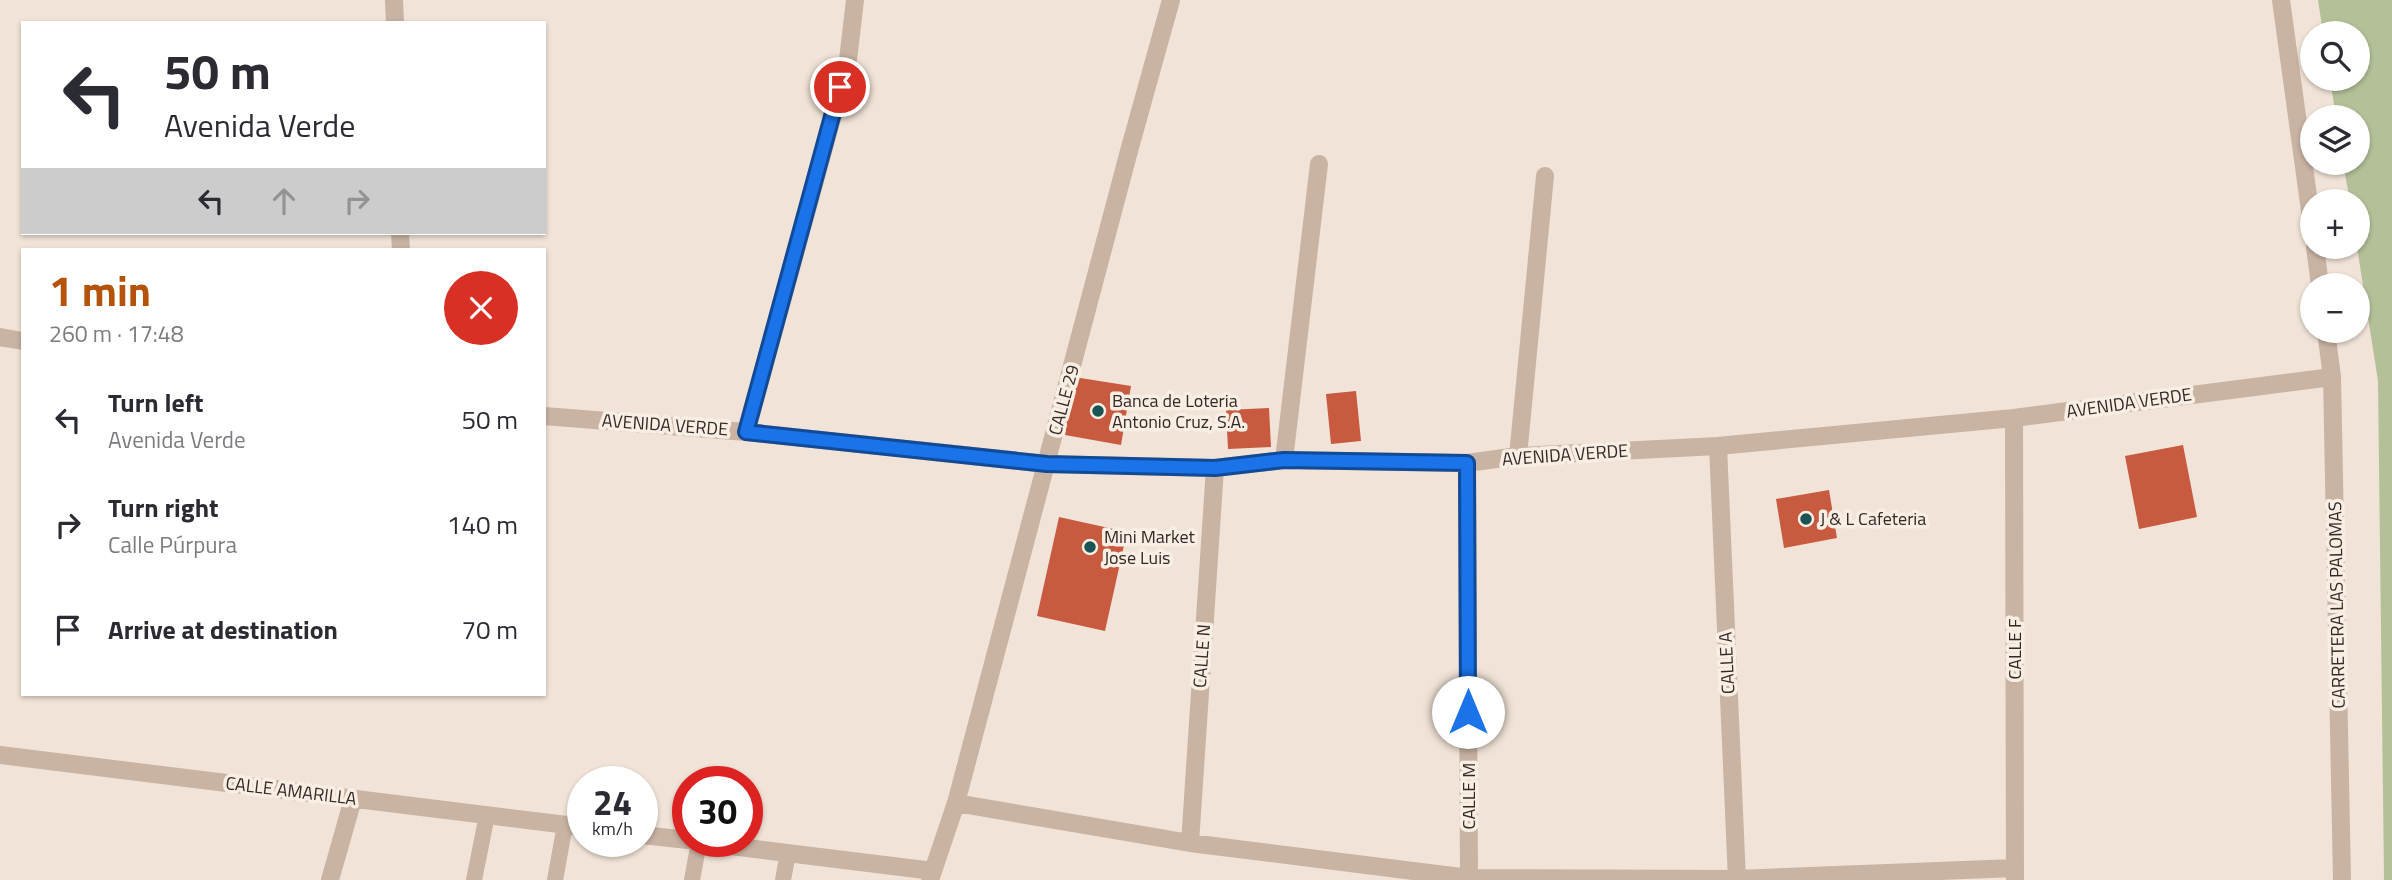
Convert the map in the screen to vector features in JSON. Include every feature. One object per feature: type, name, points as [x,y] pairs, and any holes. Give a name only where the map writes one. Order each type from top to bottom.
[{"type":"street","points":[[394,0],[395,21]]},
{"type":"street","points":[[746,432],[848,60],[855,0]]},
{"type":"street","name":"CALLE 29","points":[[931,876],[956,803],[1171,0]]},
{"type":"street","points":[[2281,0],[2307,189]]},
{"type":"street","points":[[1284,460],[1319,164]]},
{"type":"street","points":[[1518,456],[1545,176]]},
{"type":"street","points":[[0,337],[21,341]]},
{"type":"street","name":"CARRETERA LAS PALOMAS","points":[[2328,343],[2332,377],[2342,880]]},
{"type":"street","name":"AVENIDA VERDE","points":[[546,416],[746,432],[1047,464],[1215,468],[1284,460],[1467,463],[1518,456],[1718,446],[2014,418],[2332,377]]},
{"type":"street","name":"CALLE F","points":[[2014,418],[2015,874]]},
{"type":"street","name":"CALLE A","points":[[1718,446],[1737,880]]},
{"type":"street","name":"CALLE M","points":[[1467,463],[1469,878]]},
{"type":"street","name":"CALLE N","points":[[1190,843],[1215,468]]},
{"type":"street","name":"CALLE AMARILLA","points":[[0,755],[567,825]]},
{"type":"street","points":[[330,880],[353,799]]},
{"type":"street","points":[[956,803],[1190,843],[1469,878],[1737,880],[2015,874]]},
{"type":"street","points":[[763,850],[931,876]]},
{"type":"lane","points":[[474,880],[487,815]]},
{"type":"lane","points":[[555,880],[567,846]]},
{"type":"lane","points":[[783,880],[788,853]]},
{"type":"lane","points":[[692,880],[696,857]]},
{"type":"green space","points":[[2318,0],[2392,0],[2392,880],[2384,880],[2378,381],[2370,330],[2370,273],[2361,273],[2359,259],[2370,259],[2370,189],[2348,189],[2345,175],[2370,175],[2370,105],[2334,105],[2332,91],[2370,91],[2370,21],[2321,21]]},
{"type":"building","name":"Banca de Loteria Antonio Cruz, S.A.","points":[[1074,377],[1131,386],[1121,445],[1065,435]]},
{"type":"building","points":[[1356,391],[1361,441],[1331,444],[1326,394]]},
{"type":"building","points":[[1269,408],[1271,447],[1228,449],[1226,410]]},
{"type":"building","points":[[2183,445],[2197,517],[2139,529],[2125,456]]},
{"type":"building","name":"J & L Cafeteria","points":[[1829,490],[1837,538],[1784,548],[1776,499]]},
{"type":"building","points":[[1059,517],[1127,532],[1105,631],[1037,616]]},
{"type":"place","name":"Banca de Loteria Antonio Cruz, S.A.","points":[[1098,411]]},
{"type":"place","name":"J & L Cafeteria","points":[[1806,519]]},
{"type":"place","name":"Mini Market Jose Luis","points":[[1090,547]]},
{"type":"route","points":[[840,87],[746,432],[1047,464],[1215,468],[1284,460],[1467,463],[1468,712]]}]
